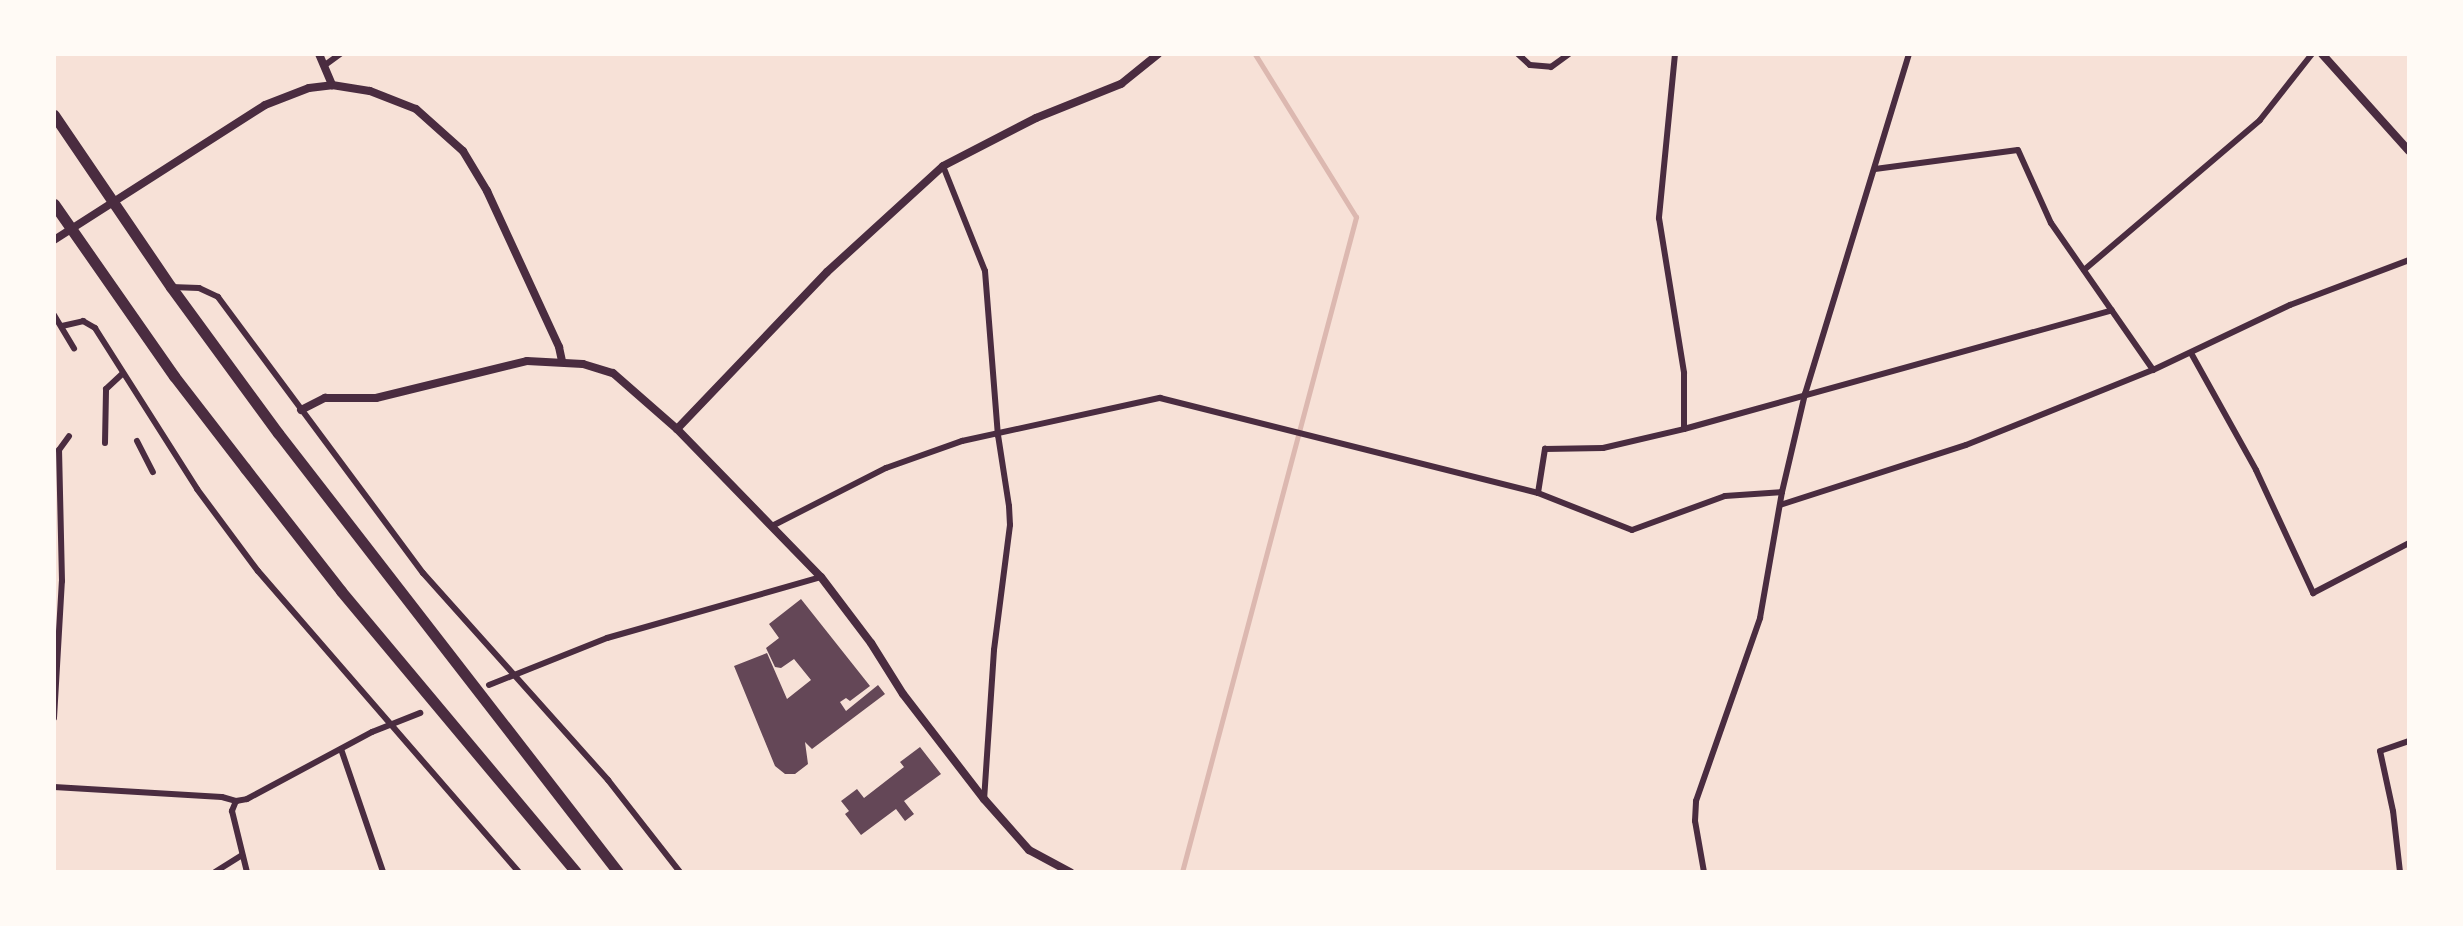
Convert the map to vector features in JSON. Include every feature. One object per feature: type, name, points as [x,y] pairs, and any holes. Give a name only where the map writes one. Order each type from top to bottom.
[{"type":"highway","points":[[54,115],[171,287],[287,445],[618,872]]},
{"type":"highway","points":[[54,204],[174,376],[331,578],[576,872]]},
{"type":"street","points":[[319,54],[332,85]]},
{"type":"street","points":[[325,65],[340,54]]},
{"type":"street","points":[[677,429],[827,272],[943,166],[1036,118],[1121,84],[1158,54]]},
{"type":"street","points":[[1518,54],[1530,65],[1551,67],[1569,54]]},
{"type":"street","points":[[1675,54],[1659,218],[1684,373],[1684,429]]},
{"type":"street","points":[[1704,872],[1695,821],[1696,801],[1760,618],[1782,492],[1805,394],[1909,54]]},
{"type":"street","points":[[2084,270],[2260,120],[2312,54]]},
{"type":"street","points":[[2324,56],[2335,54]]},
{"type":"street","points":[[2324,56],[2409,151]]},
{"type":"street","points":[[54,240],[265,105],[309,88],[332,85],[370,91],[416,109],[463,151],[487,191],[559,347],[562,361]]},
{"type":"street","points":[[1875,169],[2018,150],[2051,223],[2153,370]]},
{"type":"street","points":[[943,166],[985,271],[998,435],[1010,525],[994,650],[984,799]]},
{"type":"street","points":[[1780,505],[1966,445],[2153,370],[2290,305],[2409,260]]},
{"type":"street","points":[[171,287],[199,288],[218,297],[423,573],[608,780],[680,872]]},
{"type":"street","points":[[1538,493],[1545,449],[1603,448],[1684,429],[2112,310]]},
{"type":"street","points":[[54,315],[74,348]]},
{"type":"street","points":[[62,326],[89,321],[197,489],[258,571],[519,872]]},
{"type":"street","points":[[2191,353],[2256,470],[2313,593],[2409,543]]},
{"type":"street","points":[[301,410],[325,398],[376,398],[527,361],[562,361],[613,373],[677,429],[821,577],[871,643],[903,694],[984,799],[1029,850],[1070,872]]},
{"type":"street","points":[[105,443],[106,389],[122,374]]},
{"type":"street","points":[[772,526],[886,468],[962,441],[1160,398],[1538,493],[1632,530],[1725,496],[1782,492]]},
{"type":"street","points":[[54,718],[62,581],[58,444],[69,436]]},
{"type":"street","points":[[137,441],[153,472]]},
{"type":"street","points":[[489,685],[607,638],[821,577]]},
{"type":"street","points":[[54,787],[209,796],[236,801],[247,799],[341,749],[420,713]]},
{"type":"street","points":[[2400,872],[2393,811],[2380,751],[2409,741]]},
{"type":"street","points":[[341,749],[383,872]]},
{"type":"street","points":[[236,801],[232,811],[247,872]]},
{"type":"street","points":[[215,872],[242,855]]},
{"type":"building","points":[[801,599],[870,686],[850,701],[846,698],[840,702],[846,711],[878,685],[885,694],[812,749],[805,742],[808,764],[795,774],[785,774],[775,766],[734,666],[767,653],[787,699],[811,680],[794,659],[781,668],[775,667],[766,648],[779,638],[769,624]]},
{"type":"building","points":[[920,747],[941,774],[904,801],[914,814],[905,821],[896,809],[861,835],[845,814],[849,811],[841,801],[857,789],[864,798],[904,767],[900,762]]},
{"type":"waterway","points":[[1182,872],[1356,217],[1255,54]]}]
